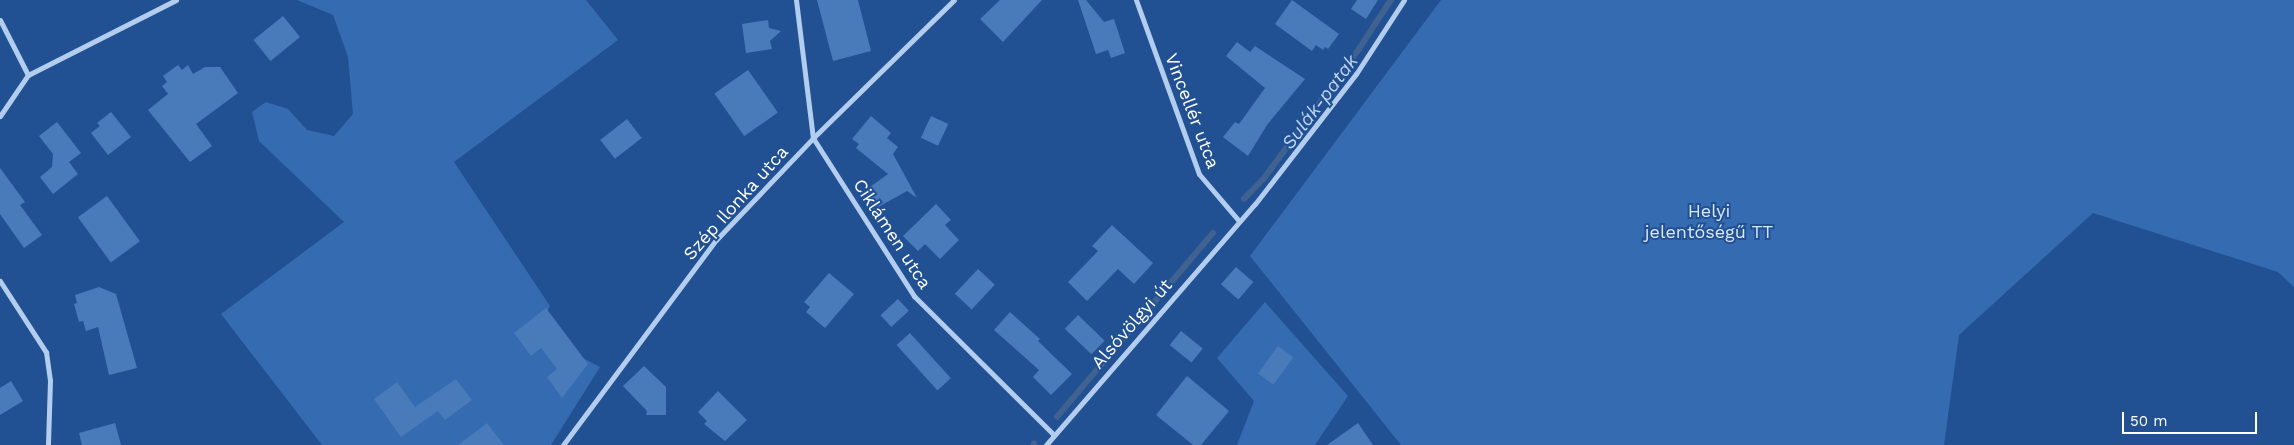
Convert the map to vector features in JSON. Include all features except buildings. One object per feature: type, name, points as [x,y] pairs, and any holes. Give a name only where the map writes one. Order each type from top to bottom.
[{"type":"street","points":[[0,116],[28,75],[176,0]]},
{"type":"street","name":"Ciklámen utca","points":[[796,0],[813,138],[914,296],[1054,435]]},
{"type":"street","name":"Szép Ilonka utca","points":[[563,445],[716,240],[813,138],[954,0]]},
{"type":"street","name":"Vincellér utca","points":[[1136,0],[1199,174],[1240,221]]},
{"type":"street","name":"Alsóvölgyi út","points":[[1046,445],[1240,221],[1356,74],[1404,0]]},
{"type":"street","points":[[0,20],[28,75]]},
{"type":"street","points":[[0,282],[46,352],[50,380],[48,445]]},
{"type":"green space","points":[[297,0],[586,0],[618,40],[454,162],[550,306],[535,333],[600,367],[551,445],[322,445],[221,314],[344,222],[259,141],[252,112],[266,102],[288,109],[307,130],[334,136],[353,114],[348,57],[333,15]]},
{"type":"green space","name":"Helyi jelentőségű TT","points":[[1441,0],[2294,0],[2294,287],[2278,272],[2093,213],[1959,335],[1944,445],[1401,445],[1250,256]]},
{"type":"green space","points":[[1265,302],[1348,396],[1315,445],[1237,445],[1254,401],[1217,358]]},
{"type":"waterway","name":"Sulák-patak","points":[[1244,199],[1265,177],[1359,49],[1391,0]]},
{"type":"waterway","name":"Sulák-patak","points":[[1057,417],[1213,233]]}]
